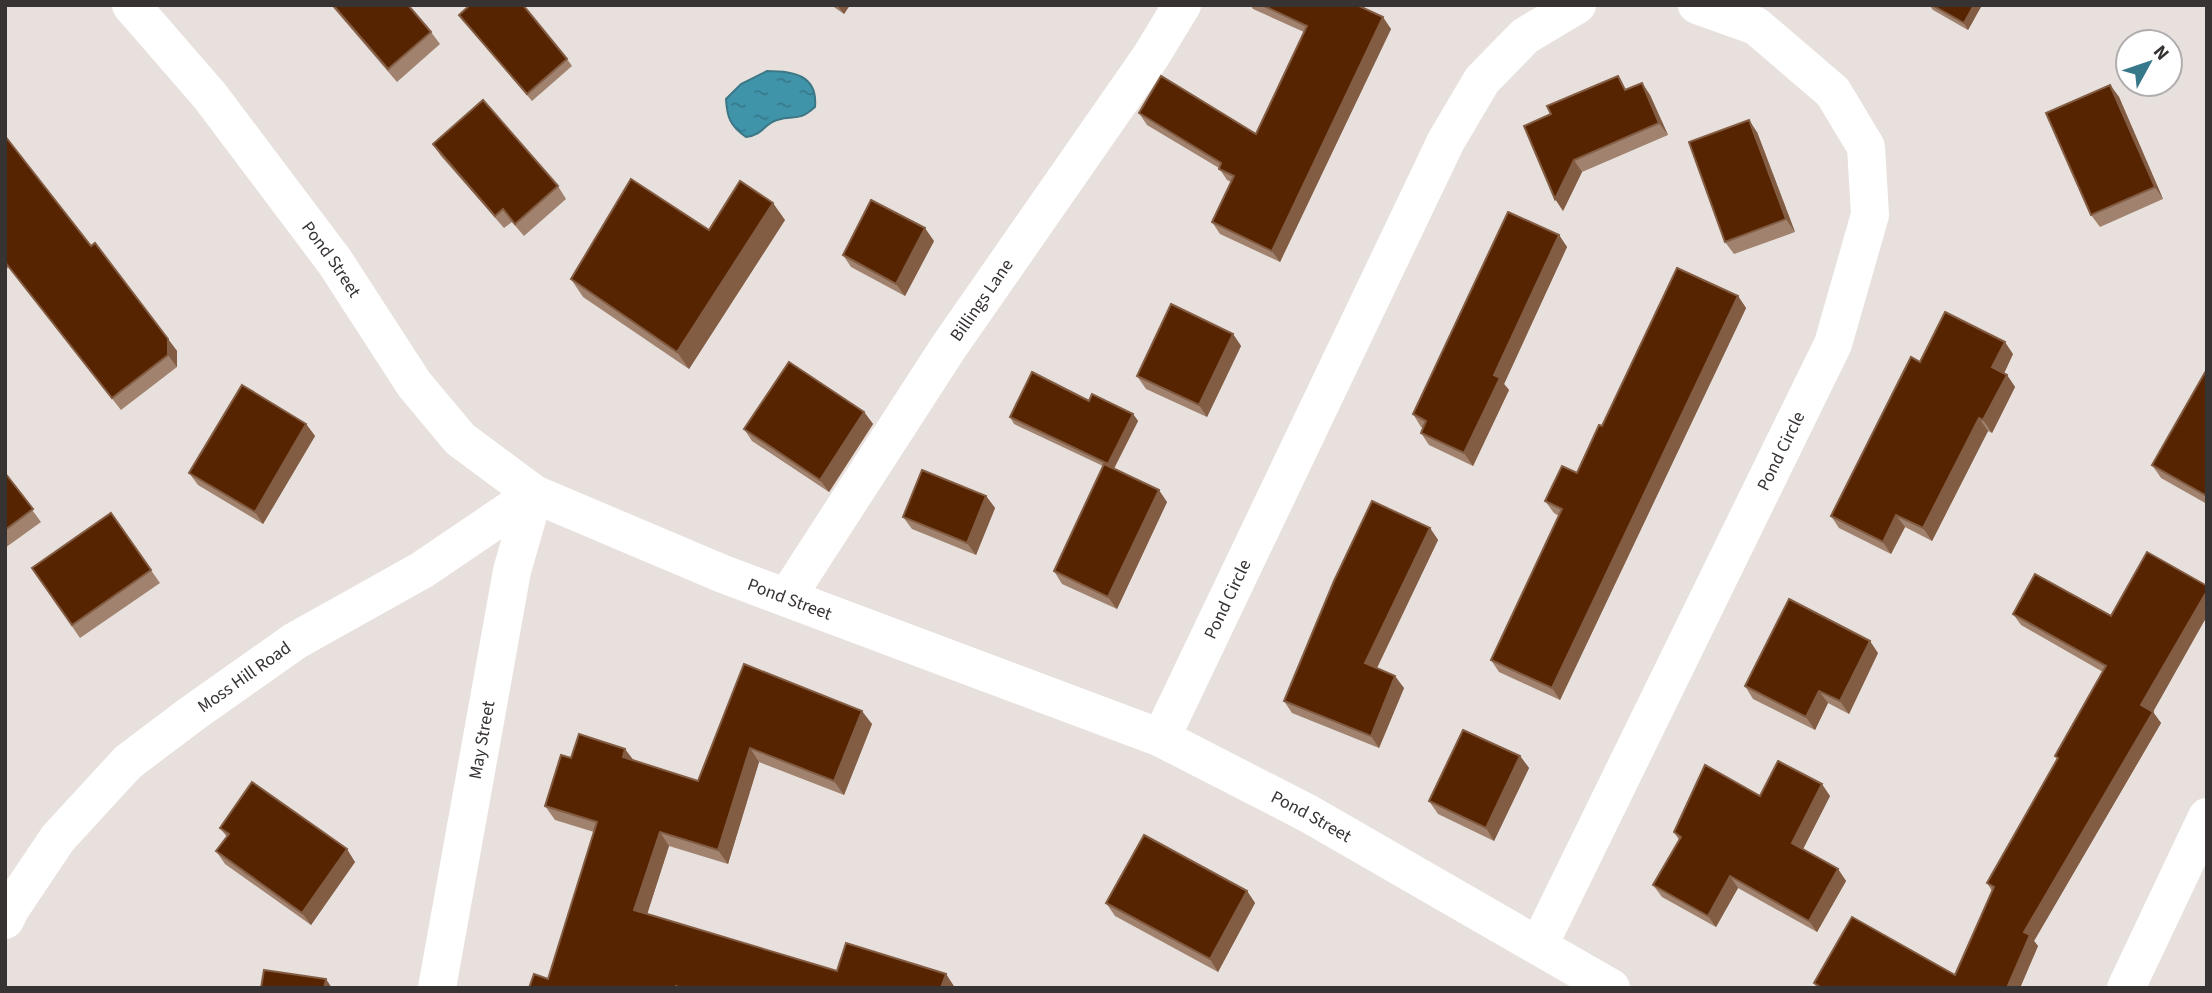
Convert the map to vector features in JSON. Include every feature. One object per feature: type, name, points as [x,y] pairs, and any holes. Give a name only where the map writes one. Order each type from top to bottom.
[{"type":"street","name":"Pond Street","points":[[131,5],[211,96],[335,262],[414,384],[460,439],[534,494],[723,574],[1161,738],[1309,814],[1611,988]]},
{"type":"street","name":"Billings Lane","points":[[787,597],[948,348],[1143,67],[1182,5]]},
{"type":"street","name":"Pond Circle","points":[[1161,738],[1446,141],[1482,80],[1525,36],[1577,5]]},
{"type":"street","name":"Pond Circle","points":[[1539,945],[1833,344],[1870,215],[1866,147],[1833,92],[1756,26],[1697,5]]},
{"type":"street","name":"Moss Hill Road","points":[[5,920],[58,838],[128,762],[295,641],[422,570],[534,494]]},
{"type":"street","name":"May Street","points":[[437,988],[512,570],[534,494]]},
{"type":"street","points":[[2126,988],[2207,817]]},
{"type":"water","points":[[767,71],[786,72],[802,77],[812,88],[815,107],[800,117],[772,122],[757,134],[746,137],[730,121],[726,99],[741,84]]},
{"type":"building","points":[[333,5],[408,5],[431,32],[388,69]]},
{"type":"building","points":[[470,5],[523,5],[567,59],[527,94],[459,15]]},
{"type":"building","points":[[1262,5],[1357,5],[1383,17],[1272,251],[1212,222],[1234,176],[1219,169],[1221,163],[1139,113],[1161,76],[1256,134],[1307,26]]},
{"type":"building","points":[[1932,5],[1974,5],[1964,23]]},
{"type":"building","points":[[1618,76],[1625,90],[1642,83],[1659,123],[1574,160],[1555,199],[1524,126],[1551,114],[1547,106]]},
{"type":"building","points":[[2110,85],[2155,187],[2091,215],[2046,113]]},
{"type":"building","points":[[483,100],[558,186],[515,224],[503,209],[495,216],[433,144]]},
{"type":"building","points":[[1749,120],[1786,219],[1725,242],[1689,142]]},
{"type":"building","points":[[5,136],[91,246],[95,243],[168,339],[168,355],[112,398],[5,262]]},
{"type":"building","points":[[631,179],[709,230],[740,181],[773,203],[677,352],[571,279]]},
{"type":"building","points":[[871,200],[925,228],[896,284],[843,255]]},
{"type":"building","points":[[1508,212],[1559,235],[1494,375],[1500,378],[1464,453],[1421,433],[1426,421],[1413,414]]},
{"type":"building","points":[[1677,268],[1738,296],[1552,688],[1491,660],[1562,509],[1545,501],[1562,466],[1577,473]]},
{"type":"building","points":[[1171,304],[1233,334],[1199,405],[1137,376]]},
{"type":"building","points":[[1945,312],[2005,342],[1992,367],[2007,375],[1983,420],[1979,418],[1923,528],[1896,515],[1883,542],[1831,516],[1911,357],[1920,362]]},
{"type":"building","points":[[789,362],[864,412],[820,480],[744,429]]},
{"type":"building","points":[[2207,369],[2207,496],[2152,465]]},
{"type":"building","points":[[1032,372],[1089,401],[1092,394],[1133,414],[1108,464],[1010,417]]},
{"type":"building","points":[[242,385],[306,424],[255,512],[189,473]]},
{"type":"building","points":[[1104,464],[1159,490],[1108,597],[1054,571]]},
{"type":"building","points":[[922,470],[986,496],[967,543],[903,517]]},
{"type":"building","points":[[5,473],[33,509],[5,530]]},
{"type":"building","points":[[1372,501],[1430,528],[1365,663],[1395,676],[1371,736],[1284,701],[1334,581]]},
{"type":"building","points":[[111,513],[151,570],[72,625],[32,568]]},
{"type":"building","points":[[2147,552],[2207,586],[2207,591],[2141,705],[2153,712],[2024,932],[2030,935],[2007,988],[1822,988],[1814,983],[1852,917],[1955,975],[1994,887],[1987,883],[2058,758],[2055,756],[2106,666],[2013,614],[2035,574],[2111,616]]},
{"type":"building","points":[[1789,599],[1870,641],[1840,701],[1819,691],[1806,717],[1745,686]]},
{"type":"building","points":[[744,664],[862,711],[834,781],[750,748],[718,850],[660,832],[634,910],[837,971],[846,943],[946,974],[941,988],[529,988],[534,974],[548,979],[597,822],[545,806],[561,755],[571,758],[579,734],[625,749],[623,757],[698,781]]},
{"type":"building","points":[[1463,730],[1520,756],[1486,828],[1429,801]]},
{"type":"building","points":[[1778,761],[1822,784],[1792,843],[1838,869],[1809,921],[1730,876],[1708,916],[1653,885],[1681,837],[1674,832],[1705,765],[1760,796]]},
{"type":"building","points":[[252,782],[347,849],[302,913],[216,851],[229,834],[220,828]]},
{"type":"building","points":[[1144,835],[1247,891],[1210,959],[1106,903]]},
{"type":"building","points":[[264,970],[326,979],[324,988],[261,988]]}]
